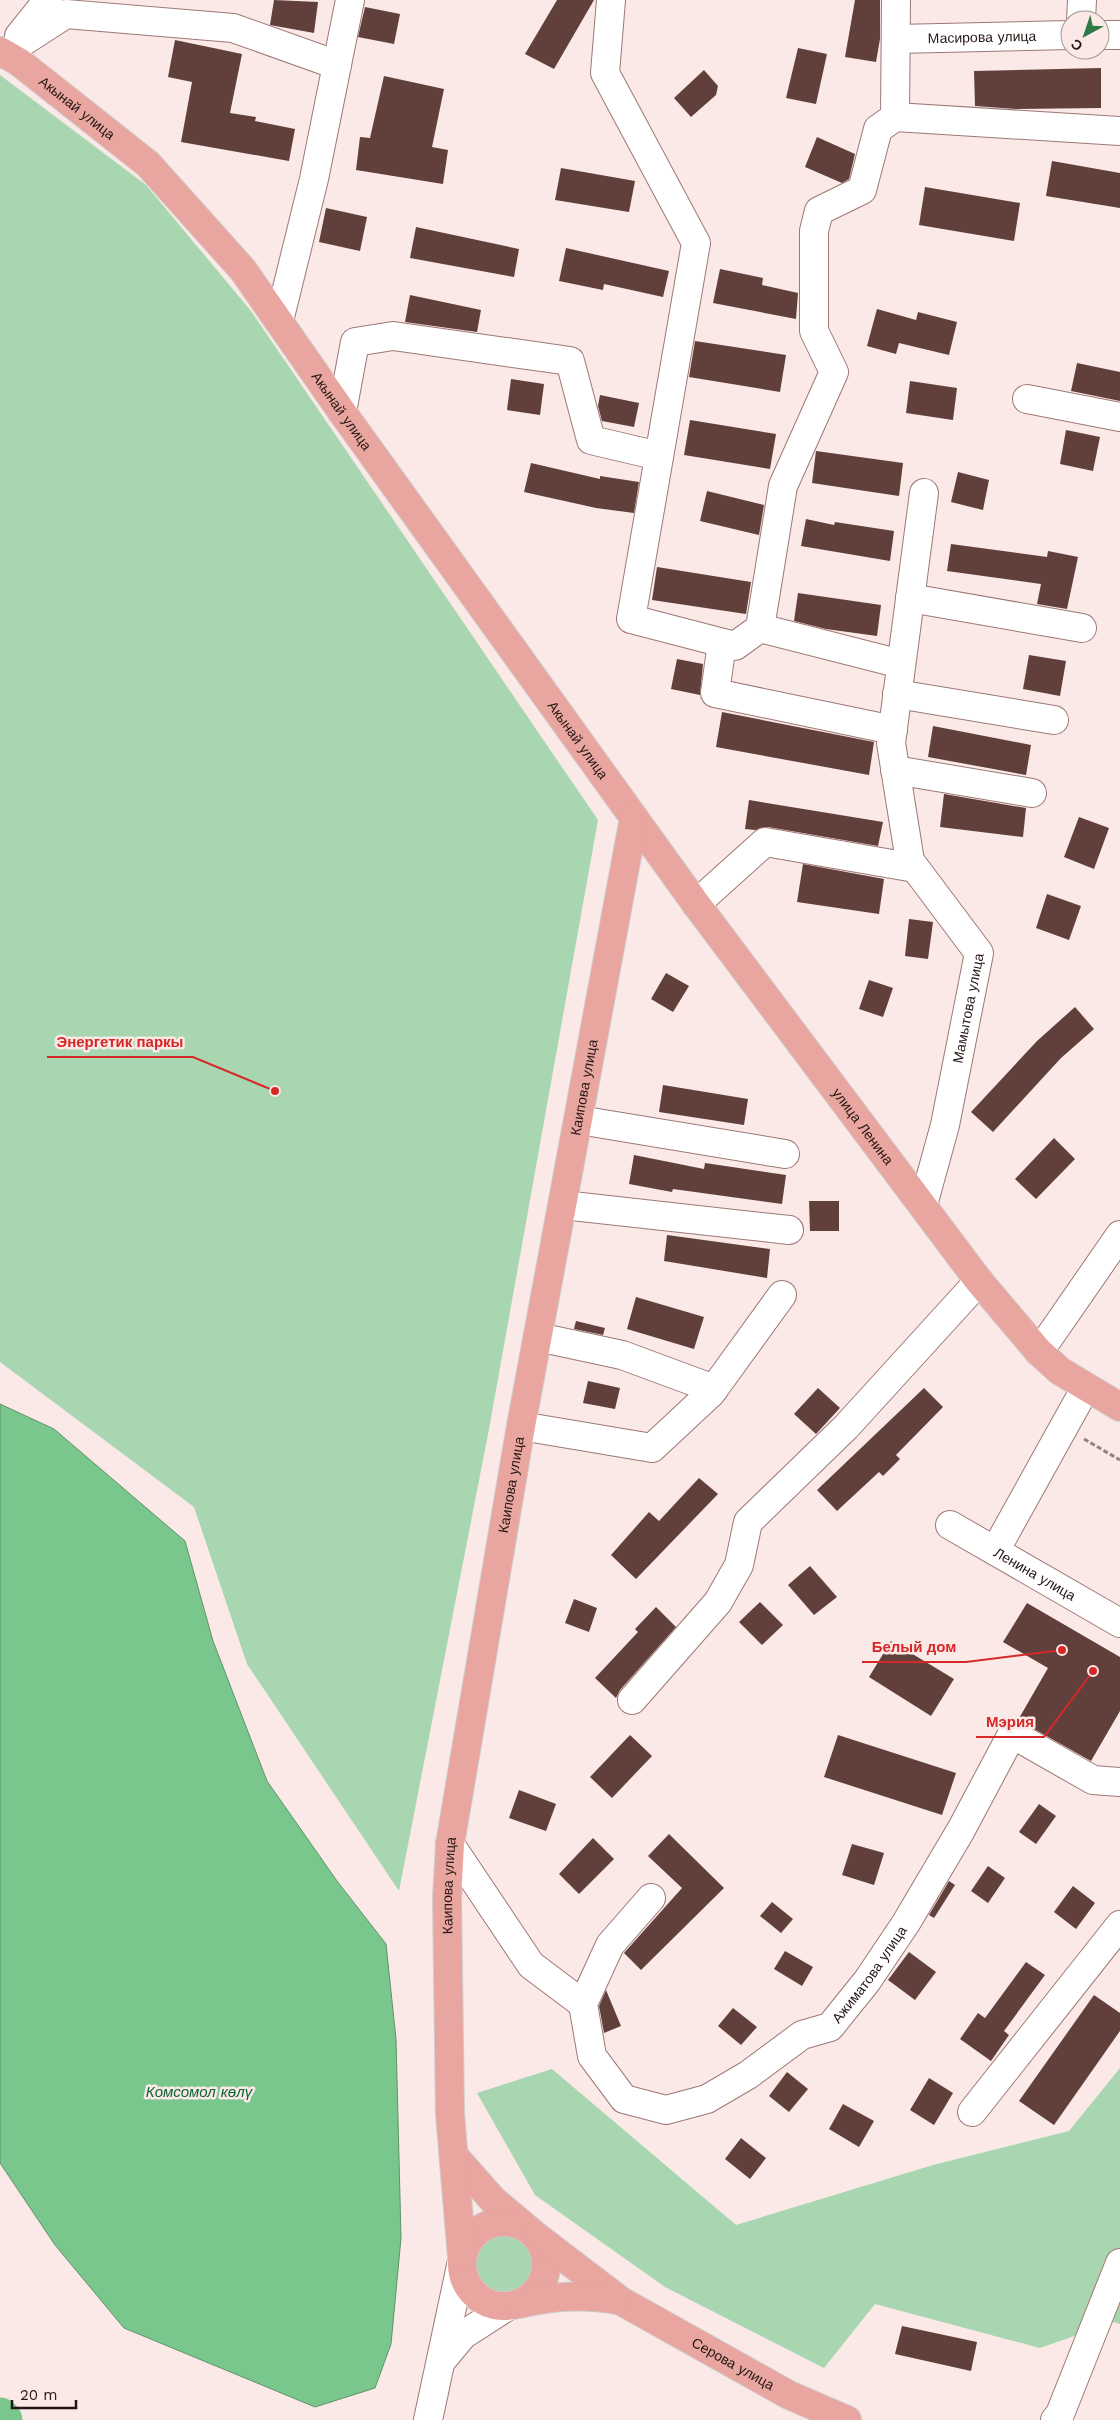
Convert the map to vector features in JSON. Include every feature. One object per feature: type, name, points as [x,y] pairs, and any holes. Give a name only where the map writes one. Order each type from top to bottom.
[{"type":"main road","name":"Акынай улица","points":[[2,52],[19,62],[148,164],[244,270],[342,412],[634,818]]},
{"type":"main road","name":"улица Ленина","points":[[634,818],[696,904],[979,1281],[1039,1352],[1060,1371],[1120,1407]]},
{"type":"main road","name":"Каипова улица","points":[[462,2259],[450,2114],[448,1898],[450,1844],[520,1426],[579,1120],[634,818]]},
{"type":"main road","points":[[455,2157],[493,2200],[530,2232],[545,2252],[546,2269],[541,2285],[530,2298],[511,2305],[494,2305],[481,2299],[470,2288],[464,2276],[462,2259],[468,2242],[478,2230],[492,2223],[508,2222],[530,2232]]},
{"type":"main road","name":"Серова улица","points":[[530,2232],[621,2301],[789,2395],[847,2420]]},
{"type":"main road","name":"Серова улица","points":[[511,2305],[542,2299],[589,2295],[621,2301]]},
{"type":"street","points":[[2,52],[22,0]]},
{"type":"street","points":[[2,52],[48,0]]},
{"type":"street","points":[[279,321],[314,179],[350,0]]},
{"type":"street","points":[[611,0],[604,73],[696,243],[631,619],[722,643],[735,646],[760,628],[783,486],[834,372],[814,331],[814,231],[819,211],[862,190],[878,129],[895,117],[1120,131]]},
{"type":"street","points":[[895,117],[896,0]]},
{"type":"street","points":[[2,52],[66,14],[233,28],[337,65]]},
{"type":"street","name":"Масирова улица","points":[[896,39],[1060,35]]},
{"type":"street","points":[[342,412],[355,342],[393,336],[490,348],[570,361],[591,440],[659,456]]},
{"type":"street","points":[[1027,399],[1120,418]]},
{"type":"street","name":"Мамытова улица","points":[[923,1206],[946,1125],[979,953],[910,861],[891,743],[924,493]]},
{"type":"street","points":[[910,598],[1082,628]]},
{"type":"street","points":[[760,628],[902,664]]},
{"type":"street","points":[[722,643],[714,693],[893,730]]},
{"type":"street","points":[[897,694],[1054,720]]},
{"type":"street","points":[[896,770],[1032,793]]},
{"type":"street","points":[[696,904],[765,842],[915,868]]},
{"type":"street","points":[[579,1120],[785,1154]]},
{"type":"street","points":[[563,1205],[789,1230]]},
{"type":"street","points":[[1039,1352],[1120,1234]]},
{"type":"street","points":[[632,1700],[718,1602],[739,1566],[748,1522],[846,1427],[979,1281]]},
{"type":"street","points":[[520,1426],[652,1448],[714,1389],[782,1295]]},
{"type":"street","points":[[538,1337],[622,1355],[714,1389]]},
{"type":"street","points":[[995,1551],[1086,1387]]},
{"type":"street","name":"Ленина улица","points":[[950,1525],[1120,1622]]},
{"type":"street","name":"Ажиматова улица","points":[[583,2004],[592,2056],[624,2099],[666,2110],[707,2099],[748,2075],[802,2035],[830,2027],[867,1981],[906,1923],[961,1830],[1012,1734],[1093,1780],[1120,1782]]},
{"type":"street","points":[[450,1844],[531,1965],[583,2004],[610,1945],[651,1898]]},
{"type":"street","points":[[972,2112],[1120,1925]]},
{"type":"street","points":[[430,2418],[452,2300],[462,2259]]},
{"type":"street","points":[[1055,2420],[1060,2414],[1120,2263]]},
{"type":"street","points":[[442,2360],[463,2335],[511,2305]]},
{"type":"path","points":[[1064,1428],[1120,1460]]},
{"type":"shaded area","points":[[0,75],[146,185],[251,311],[598,820],[489,1429],[399,1891],[247,1664],[194,1507],[0,1362]]},
{"type":"shaded area","points":[[1120,2068],[1120,2324],[1114,2322],[1040,2348],[875,2304],[824,2368],[665,2287],[535,2195],[477,2093],[552,2069],[736,2225],[933,2165],[1069,2131]]},
{"type":"shaded area","points":[[498,2234],[510,2234],[526,2242],[532,2252],[534,2264],[532,2276],[526,2286],[510,2294],[498,2294],[482,2286],[474,2270],[474,2258],[482,2242]]},
{"type":"water","name":"Комсомол көлү","points":[[0,1404],[54,1429],[185,1541],[213,1641],[267,1781],[337,1881],[386,1944],[396,2039],[401,2238],[391,2344],[375,2388],[315,2407],[124,2328],[55,2245],[0,2163]]},
{"type":"building","points":[[274,0],[318,2],[314,33],[270,25]]},
{"type":"building","points":[[557,0],[594,0],[554,69],[525,54]]},
{"type":"building","points":[[855,0],[880,0],[880,39],[876,62],[845,57]]},
{"type":"building","points":[[365,7],[400,14],[394,44],[358,37]]},
{"type":"building","points":[[175,40],[242,54],[230,113],[256,117],[255,121],[295,129],[289,161],[181,142],[192,82],[168,77]]},
{"type":"building","points":[[798,48],[827,54],[816,104],[786,98]]},
{"type":"building","points":[[1101,68],[1101,108],[1016,109],[975,106],[974,71]]},
{"type":"building","points":[[704,70],[718,86],[716,95],[691,117],[674,98]]},
{"type":"building","points":[[384,76],[444,89],[432,147],[448,150],[443,184],[356,170],[360,137],[370,138]]},
{"type":"building","points":[[817,137],[855,154],[849,179],[842,183],[805,167]]},
{"type":"building","points":[[1052,161],[1120,173],[1120,208],[1046,196]]},
{"type":"building","points":[[561,168],[635,181],[629,212],[555,200]]},
{"type":"building","points":[[925,187],[1020,203],[1014,241],[919,225]]},
{"type":"building","points":[[326,208],[367,217],[360,251],[319,242]]},
{"type":"building","points":[[416,227],[519,249],[514,277],[410,258]]},
{"type":"building","points":[[566,248],[669,271],[663,297],[604,284],[603,290],[559,281]]},
{"type":"building","points":[[720,269],[763,278],[762,285],[798,293],[796,319],[713,303]]},
{"type":"building","points":[[410,295],[481,310],[477,332],[405,322]]},
{"type":"building","points":[[877,309],[916,320],[918,312],[957,322],[949,355],[899,343],[896,354],[867,346]]},
{"type":"building","points":[[695,341],[786,355],[780,392],[689,377]]},
{"type":"building","points":[[1077,363],[1120,372],[1120,401],[1071,391]]},
{"type":"building","points":[[511,379],[544,384],[540,415],[507,410]]},
{"type":"building","points":[[910,381],[957,388],[953,420],[906,413]]},
{"type":"building","points":[[600,395],[639,403],[634,427],[602,421],[598,406]]},
{"type":"building","points":[[690,420],[776,434],[770,469],[684,455]]},
{"type":"building","points":[[1066,430],[1100,437],[1093,471],[1060,464]]},
{"type":"building","points":[[816,451],[903,463],[899,496],[812,483]]},
{"type":"building","points":[[531,463],[600,479],[600,476],[639,482],[634,513],[596,508],[524,492]]},
{"type":"building","points":[[958,472],[989,480],[983,510],[951,502]]},
{"type":"building","points":[[707,491],[764,505],[759,535],[700,521]]},
{"type":"building","points":[[806,519],[834,525],[835,522],[894,531],[890,561],[801,546]]},
{"type":"building","points":[[951,544],[1047,557],[1048,551],[1078,557],[1067,609],[1037,604],[1041,584],[947,571]]},
{"type":"building","points":[[657,567],[751,582],[746,614],[652,600]]},
{"type":"building","points":[[798,593],[881,605],[877,636],[826,629],[794,621]]},
{"type":"building","points":[[1029,655],[1066,661],[1060,696],[1023,689]]},
{"type":"building","points":[[677,659],[703,664],[700,695],[671,689]]},
{"type":"building","points":[[722,712],[874,742],[869,775],[716,747]]},
{"type":"building","points":[[933,726],[1031,745],[1026,775],[928,757]]},
{"type":"building","points":[[944,794],[1026,808],[1023,837],[940,827]]},
{"type":"building","points":[[749,800],[883,822],[878,846],[768,827],[755,830],[745,829]]},
{"type":"building","points":[[1079,817],[1109,828],[1094,869],[1064,857]]},
{"type":"building","points":[[803,864],[884,879],[879,914],[797,902]]},
{"type":"building","points":[[1047,894],[1081,906],[1069,940],[1036,928]]},
{"type":"building","points":[[909,919],[933,922],[928,959],[905,956]]},
{"type":"building","points":[[666,973],[689,986],[673,1012],[651,999]]},
{"type":"building","points":[[869,980],[893,988],[883,1017],[859,1009]]},
{"type":"building","points":[[1075,1007],[1094,1029],[1061,1058],[993,1132],[971,1112],[1037,1041]]},
{"type":"building","points":[[663,1085],[748,1099],[744,1125],[659,1112]]},
{"type":"building","points":[[1054,1138],[1075,1159],[1036,1199],[1015,1179]]},
{"type":"building","points":[[634,1155],[704,1169],[705,1163],[786,1175],[782,1204],[673,1189],[672,1192],[629,1184]]},
{"type":"building","points":[[809,1201],[839,1201],[839,1231],[810,1231]]},
{"type":"building","points":[[667,1235],[770,1249],[767,1278],[664,1261]]},
{"type":"building","points":[[636,1297],[704,1317],[694,1349],[627,1329]]},
{"type":"building","points":[[576,1321],[605,1328],[603,1335],[574,1329]]},
{"type":"building","points":[[588,1381],[620,1388],[615,1409],[583,1403]]},
{"type":"building","points":[[818,1388],[840,1408],[816,1434],[794,1414]]},
{"type":"building","points":[[924,1388],[943,1407],[896,1455],[900,1459],[883,1476],[879,1472],[837,1511],[817,1490]]},
{"type":"building","points":[[699,1478],[718,1494],[636,1579],[611,1555],[649,1512],[659,1521]]},
{"type":"building","points":[[810,1566],[837,1597],[814,1615],[788,1585]]},
{"type":"building","points":[[574,1599],[597,1608],[589,1632],[565,1623]]},
{"type":"building","points":[[760,1602],[783,1625],[762,1645],[739,1622]]},
{"type":"building","points":[[1027,1603],[1120,1657],[1120,1711],[1091,1761],[1018,1720],[1048,1668],[1003,1642]]},
{"type":"building","points":[[656,1607],[676,1627],[620,1690],[616,1698],[595,1678],[638,1632],[635,1629]]},
{"type":"building","points":[[891,1641],[954,1679],[931,1716],[869,1677]]},
{"type":"building","points":[[630,1735],[652,1756],[612,1798],[590,1777]]},
{"type":"building","points":[[838,1735],[956,1773],[942,1815],[824,1777]]},
{"type":"building","points":[[519,1790],[556,1804],[546,1831],[509,1818]]},
{"type":"building","points":[[1039,1804],[1056,1816],[1036,1844],[1019,1832]]},
{"type":"building","points":[[669,1834],[724,1888],[641,1970],[624,1953],[682,1888],[648,1856]]},
{"type":"building","points":[[593,1838],[614,1859],[579,1894],[559,1874]]},
{"type":"building","points":[[852,1844],[884,1853],[874,1885],[842,1875]]},
{"type":"building","points":[[988,1866],[1005,1878],[988,1903],[971,1891]]},
{"type":"building","points":[[949,1881],[955,1885],[934,1918],[929,1915]]},
{"type":"building","points":[[1073,1886],[1095,1903],[1076,1929],[1054,1912]]},
{"type":"building","points":[[772,1902],[793,1919],[781,1933],[760,1916]]},
{"type":"building","points":[[785,1951],[813,1967],[802,1986],[774,1969]]},
{"type":"building","points":[[909,1952],[936,1972],[915,2000],[888,1980]]},
{"type":"building","points":[[1026,1962],[1045,1975],[1004,2031],[1009,2035],[991,2061],[960,2039],[978,2013],[985,2018]]},
{"type":"building","points":[[606,1990],[621,2026],[604,2033],[599,2006]]},
{"type":"building","points":[[1094,1995],[1120,2013],[1120,2031],[1054,2125],[1019,2101]]},
{"type":"building","points":[[733,2008],[757,2027],[741,2045],[718,2026]]},
{"type":"building","points":[[787,2072],[808,2089],[789,2112],[769,2096]]},
{"type":"building","points":[[929,2078],[953,2093],[934,2125],[910,2110]]},
{"type":"building","points":[[843,2104],[874,2121],[859,2147],[829,2129]]},
{"type":"building","points":[[741,2138],[766,2158],[750,2179],[725,2159]]},
{"type":"building","points":[[902,2326],[977,2342],[971,2371],[895,2354]]},
{"type":"waterway","points":[[0,2417],[3,2420]]},
{"type":"place","name":"Энергетик паркы","points":[[275,1091]]},
{"type":"place","name":"Белый дом","points":[[1062,1650]]},
{"type":"place","name":"Мэрия","points":[[1093,1671]]}]
